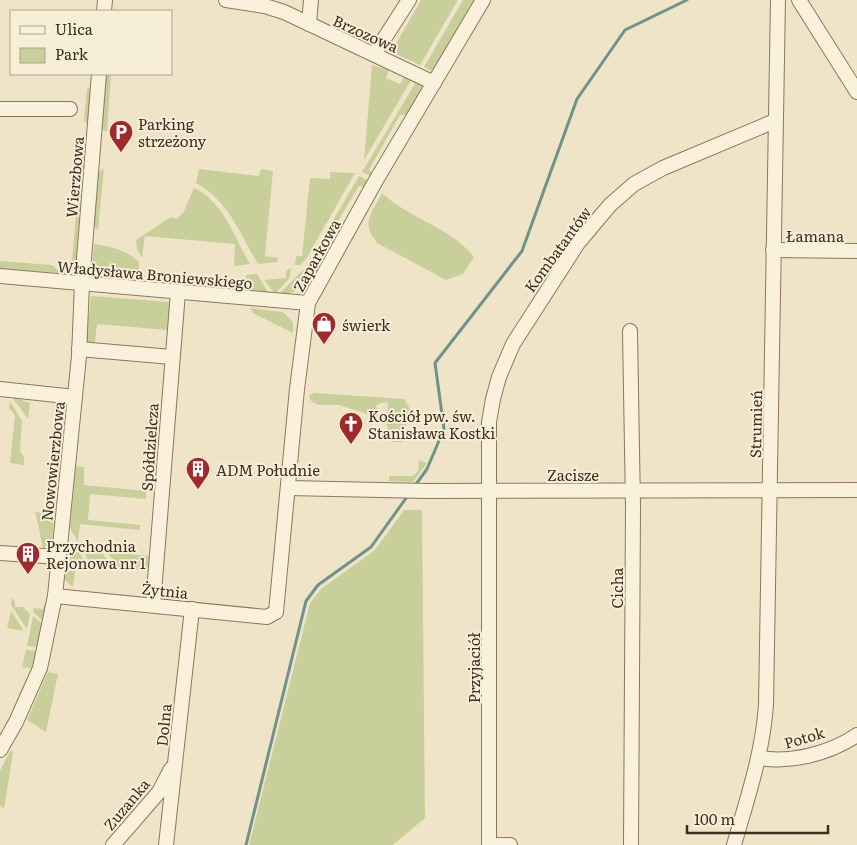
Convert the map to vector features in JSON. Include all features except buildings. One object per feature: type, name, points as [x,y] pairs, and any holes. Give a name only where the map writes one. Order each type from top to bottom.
[{"type":"street","name":"Brzozowa","points":[[226,0],[268,6],[375,53],[434,83]]},
{"type":"street","points":[[308,24],[311,0]]},
{"type":"street","points":[[375,53],[409,0]]},
{"type":"street","name":"Zaparkowa","points":[[272,616],[278,606],[288,488],[308,303],[370,190],[483,0]]},
{"type":"street","name":"Strumień","points":[[734,845],[758,758],[764,731],[766,704],[778,0]]},
{"type":"street","points":[[799,0],[855,85]]},
{"type":"street","name":"Wierzbowa","points":[[82,283],[99,75]]},
{"type":"street","points":[[0,109],[70,109]]},
{"type":"street","name":"Kombatantów","points":[[488,490],[489,422],[499,377],[513,344],[578,243],[610,205],[634,184],[663,168],[775,121]]},
{"type":"street","name":"Łamana","points":[[773,250],[857,251]]},
{"type":"street","name":"Władysława Broniewskiego","points":[[0,276],[308,303]]},
{"type":"street","name":"Nowowierzbowa","points":[[0,750],[16,722],[40,668],[55,596],[75,397],[82,283]]},
{"type":"street","name":"Spółdzielcza","points":[[153,605],[178,292]]},
{"type":"street","name":"Cicha","points":[[630,331],[633,490],[631,845]]},
{"type":"street","points":[[79,350],[172,358]]},
{"type":"street","points":[[0,389],[75,397]]},
{"type":"street","name":"Zacisze","points":[[288,488],[400,491],[857,490]]},
{"type":"street","name":"Przyjaciół","points":[[488,490],[489,845],[510,845]]},
{"type":"street","points":[[0,553],[59,557]]},
{"type":"street","name":"Żytnia","points":[[55,596],[272,616]]},
{"type":"street","name":"Dolna","points":[[166,845],[192,609]]},
{"type":"street","name":"Potok","points":[[758,758],[777,761],[797,758],[825,750],[857,735]]},
{"type":"street","name":"Zuzanka","points":[[112,845],[159,792],[176,757]]},
{"type":"green space","points":[[421,0],[458,0],[420,65],[391,52]]},
{"type":"green space","points":[[463,0],[476,0],[434,72],[424,67]]},
{"type":"green space","points":[[372,65],[389,70],[386,78],[400,84],[405,76],[413,77],[364,160]]},
{"type":"green space","points":[[104,75],[111,75],[107,132],[99,127]]},
{"type":"green space","points":[[416,82],[426,87],[408,115],[400,115],[369,170],[375,173],[371,176],[362,172]]},
{"type":"green space","points":[[93,87],[89,124],[84,121],[87,89]]},
{"type":"green space","points":[[81,147],[87,150],[86,177],[78,183]]},
{"type":"green space","points":[[104,168],[98,230],[91,223],[96,174]]},
{"type":"green space","points":[[199,169],[259,176],[261,169],[273,171],[265,256],[278,258],[277,262],[258,264],[225,208],[207,190],[196,183]]},
{"type":"green space","points":[[330,172],[355,173],[306,259],[300,265],[295,265],[296,256],[302,256],[310,178],[330,179]]},
{"type":"green space","points":[[359,176],[368,181],[365,188],[359,186],[325,243],[333,244],[320,264],[307,265]]},
{"type":"green space","points":[[85,182],[82,215],[76,208],[78,187]]},
{"type":"green space","points":[[194,188],[204,194],[221,211],[250,264],[234,266],[235,244],[145,236],[142,258],[137,249],[136,240],[171,217],[176,219],[183,213]]},
{"type":"green space","points":[[382,193],[405,210],[442,230],[465,247],[474,257],[463,274],[446,280],[377,243],[369,229],[368,223]]},
{"type":"green space","points":[[76,215],[82,221],[79,261],[72,261]]},
{"type":"green space","points":[[94,244],[118,249],[129,254],[139,262],[139,279],[135,282],[91,277]]},
{"type":"green space","points":[[0,261],[52,265],[61,273],[0,268]]},
{"type":"green space","points":[[291,268],[289,279],[275,294],[264,280],[286,278],[286,271]]},
{"type":"green space","points":[[304,269],[318,269],[301,288],[290,293],[278,295]]},
{"type":"green space","points":[[154,270],[153,276],[245,285],[246,275],[257,274],[270,295],[151,283],[149,274]]},
{"type":"green space","points":[[91,296],[170,302],[167,330],[97,324],[95,342],[86,342]]},
{"type":"green space","points":[[250,308],[283,312],[293,322],[293,333],[253,313]]},
{"type":"green space","points":[[315,393],[404,399],[410,409],[402,442],[392,442],[387,425],[380,419],[382,416],[387,416],[388,402],[380,403],[376,406],[379,414],[377,417],[339,405],[318,405],[311,401],[309,395]]},
{"type":"green space","points":[[12,397],[30,403],[28,419]]},
{"type":"green space","points":[[10,401],[22,421],[20,451],[24,457],[24,465],[10,463],[15,415],[9,408]]},
{"type":"green space","points":[[419,460],[427,463],[413,482],[389,481],[389,476],[413,476],[418,471]]},
{"type":"green space","points":[[76,466],[84,467],[84,485],[146,491],[146,499],[90,494],[88,520],[140,525],[140,530],[80,524],[78,542],[70,528]]},
{"type":"green space","points":[[404,510],[422,510],[425,818],[393,845],[249,845],[310,603],[321,589],[375,550]]},
{"type":"green space","points":[[35,511],[54,519],[52,545],[43,548]]},
{"type":"green space","points":[[69,549],[78,550],[86,564],[68,561],[66,558]]},
{"type":"green space","points":[[83,550],[101,552],[114,567],[90,564]]},
{"type":"green space","points":[[107,552],[150,556],[149,571],[119,568]]},
{"type":"green space","points":[[75,571],[73,587],[65,580],[66,572]]},
{"type":"green space","points":[[12,598],[15,601],[15,607],[23,607],[30,614],[27,629],[11,605]]},
{"type":"green space","points":[[44,605],[46,605],[43,621],[33,612],[34,608],[43,609]]},
{"type":"green space","points":[[11,611],[24,631],[7,628]]},
{"type":"green space","points":[[33,616],[42,624],[37,647],[27,646]]},
{"type":"green space","points":[[26,650],[37,651],[31,668],[22,667]]},
{"type":"green space","points":[[48,672],[58,674],[46,732],[27,720]]},
{"type":"green space","points":[[10,751],[13,752],[4,809],[0,805],[0,771]]},
{"type":"waterway","points":[[414,487],[427,469],[444,429],[435,363],[522,251],[577,99],[625,30],[687,0]]},
{"type":"waterway","points":[[246,845],[306,601],[318,585],[371,547],[409,494]]},
{"type":"place","name":"Parking strzeżony","points":[[121,153]]},
{"type":"place","name":"świerk","points":[[324,345]]},
{"type":"place","name":"Kościół pw. św. Stanisława Kostki","points":[[351,445]]},
{"type":"place","name":"ADM Południe","points":[[198,490]]},
{"type":"place","name":"Przychodnia Rejonowa nr 1","points":[[28,575]]}]
